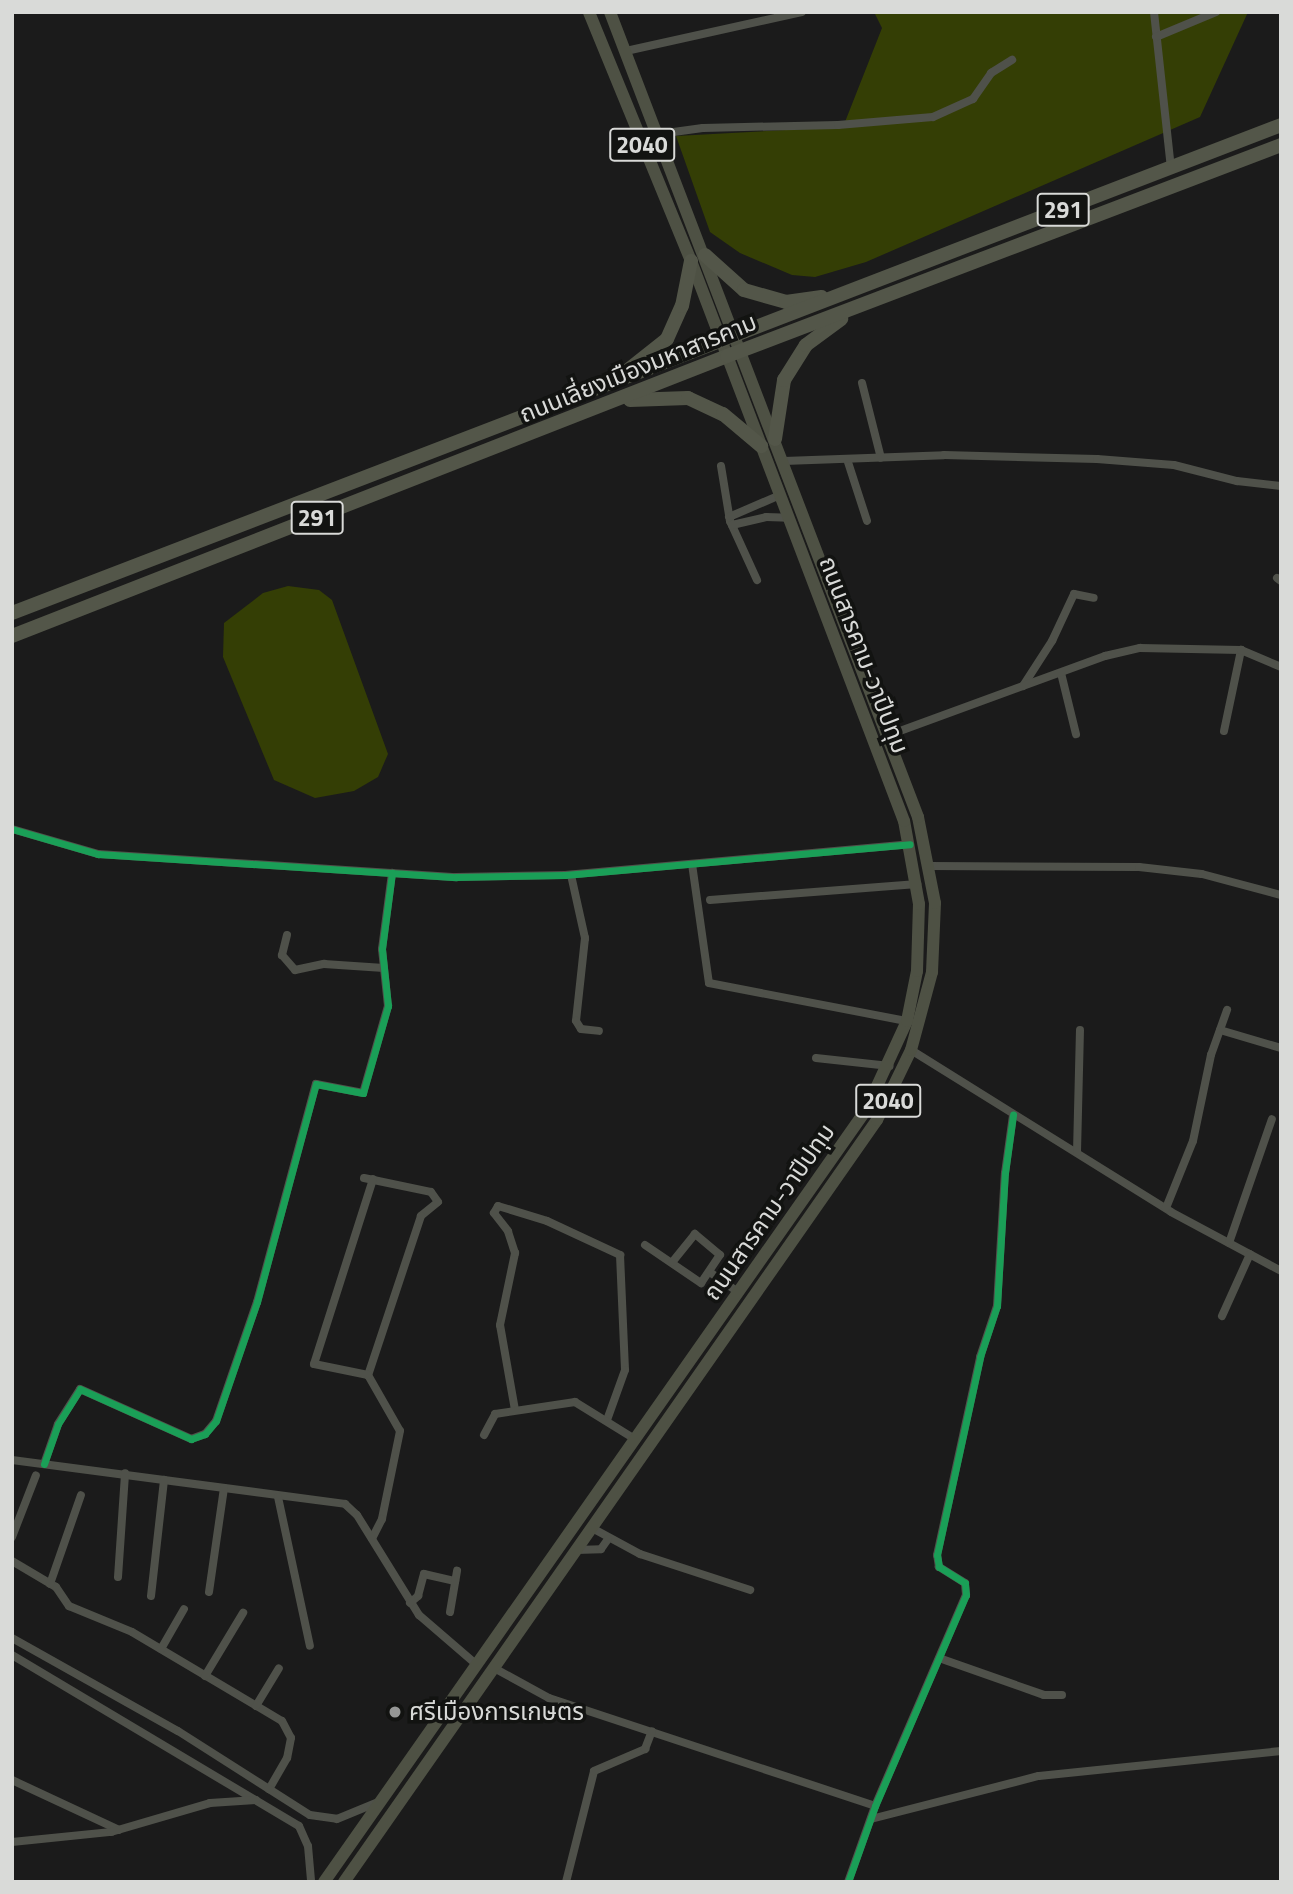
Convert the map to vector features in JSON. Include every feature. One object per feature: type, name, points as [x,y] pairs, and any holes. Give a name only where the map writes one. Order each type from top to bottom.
[{"type":"highway","name":"ถนนเลี่ยงเมืองมหาสารคาม","points":[[12,613],[845,295],[1281,125]]},
{"type":"highway","name":"ถนนเลี่ยงเมืองมหาสารคาม","points":[[12,636],[622,401],[741,350],[1281,145]]},
{"type":"highway","points":[[705,255],[744,290],[786,302],[845,295]]},
{"type":"highway","points":[[611,384],[667,339],[682,306],[691,261]]},
{"type":"highway","points":[[622,401],[688,398],[723,414],[768,442],[783,380],[806,345],[854,309]]},
{"type":"main road","name":"ถนนสารคาม-วาปีปทุม","points":[[344,1882],[877,1120],[912,1051],[932,972],[935,903],[930,866],[889,735],[784,461],[768,442],[727,356],[589,12]]},
{"type":"main road","name":"ถนนสารคาม-วาปีปทุม","points":[[324,1882],[866,1110],[890,1066],[907,1021],[920,932],[917,884],[910,844],[780,495],[768,442],[736,336],[610,12]]},
{"type":"main road","points":[[848,672],[863,666]]},
{"type":"main road","points":[[699,1347],[712,1356]]},
{"type":"street","points":[[626,51],[802,12]]},
{"type":"street","points":[[1154,12],[1171,169]]},
{"type":"street","points":[[1156,37],[1216,12]]},
{"type":"street","points":[[659,134],[703,128],[895,122],[933,117],[967,103],[991,73],[1012,60]]},
{"type":"street","points":[[862,383],[881,458]]},
{"type":"street","points":[[784,461],[1097,458],[1174,465],[1281,486]]},
{"type":"street","points":[[847,459],[867,521]]},
{"type":"street","points":[[721,466],[731,521],[757,580]]},
{"type":"street","points":[[731,521],[780,495]]},
{"type":"street","points":[[731,521],[789,517]]},
{"type":"street","points":[[1023,686],[1052,641],[1074,594],[1094,598]]},
{"type":"street","points":[[889,735],[1023,686],[1140,648],[1241,650],[1281,667]]},
{"type":"street","points":[[1224,731],[1241,650]]},
{"type":"street","points":[[1061,673],[1076,734]]},
{"type":"street","points":[[12,829],[98,854],[456,877],[571,875],[910,844]]},
{"type":"street","points":[[692,864],[709,983],[907,1021]]},
{"type":"street","points":[[930,866],[1139,867],[1202,874],[1281,895]]},
{"type":"street","points":[[44,1464],[58,1424],[80,1389],[191,1439],[205,1434],[216,1421],[257,1302],[316,1084],[363,1093],[388,1006],[382,949],[392,873]]},
{"type":"street","points":[[571,875],[585,938],[576,1021],[581,1029],[598,1031]]},
{"type":"street","points":[[710,900],[917,884]]},
{"type":"street","points":[[287,934],[282,954],[295,970],[324,964],[384,968]]},
{"type":"street","points":[[1166,1208],[1193,1141],[1227,1010]]},
{"type":"street","points":[[1077,1152],[1080,1030]]},
{"type":"street","points":[[1220,1030],[1281,1048]]},
{"type":"street","points":[[912,1051],[1166,1208],[1281,1270]]},
{"type":"street","points":[[816,1058],[890,1066]]},
{"type":"street","points":[[848,1882],[875,1806],[966,1595],[965,1583],[939,1567],[937,1555],[980,1357],[997,1306],[1004,1173],[1013,1115]]},
{"type":"street","points":[[1228,1243],[1272,1119]]},
{"type":"street","points":[[368,1375],[314,1364],[368,1178],[430,1192],[438,1202],[421,1216],[368,1375],[400,1431],[382,1519],[372,1539]]},
{"type":"street","points":[[515,1410],[499,1325],[515,1253],[508,1231],[494,1213],[498,1206],[547,1221],[620,1255],[625,1370],[607,1420]]},
{"type":"street","points":[[645,1245],[701,1283],[711,1273],[720,1253],[697,1234],[688,1237],[672,1262]]},
{"type":"street","points":[[1222,1316],[1250,1254]]},
{"type":"street","points":[[711,1273],[738,1292]]},
{"type":"street","points":[[484,1435],[491,1416],[575,1402],[635,1439]]},
{"type":"street","points":[[12,1460],[345,1504],[372,1539],[410,1603],[477,1665]]},
{"type":"street","points":[[118,1577],[125,1474]]},
{"type":"street","points":[[12,1537],[36,1475]]},
{"type":"street","points":[[151,1596],[164,1479]]},
{"type":"street","points":[[209,1592],[224,1489]]},
{"type":"street","points":[[50,1584],[81,1495]]},
{"type":"street","points":[[278,1497],[310,1646]]},
{"type":"street","points":[[592,1528],[608,1539],[750,1590]]},
{"type":"street","points":[[576,1550],[598,1550],[608,1539]]},
{"type":"street","points":[[12,1561],[50,1584],[69,1606],[161,1649],[282,1721],[291,1738],[287,1758],[270,1789]]},
{"type":"street","points":[[450,1612],[457,1571]]},
{"type":"street","points":[[410,1603],[418,1596],[424,1574],[455,1581]]},
{"type":"street","points":[[161,1649],[184,1609]]},
{"type":"street","points":[[205,1676],[243,1613]]},
{"type":"street","points":[[12,1638],[178,1731],[270,1789],[324,1819],[349,1816],[382,1799]]},
{"type":"street","points":[[12,1655],[299,1826],[308,1846],[311,1882]]},
{"type":"street","points":[[939,1658],[1044,1695],[1062,1695]]},
{"type":"street","points":[[256,1706],[279,1668]]},
{"type":"street","points":[[492,1671],[549,1698],[875,1806]]},
{"type":"street","points":[[566,1882],[594,1771],[645,1749],[652,1731]]},
{"type":"street","points":[[871,1819],[1040,1776],[1281,1751]]},
{"type":"street","points":[[14,1782],[119,1830]]},
{"type":"street","points":[[12,1842],[119,1830],[211,1802],[257,1800]]},
{"type":"green space","points":[[874,12],[1248,12],[1200,117],[866,262],[815,277],[792,275],[740,253],[710,232],[676,136],[843,127],[882,28]]},
{"type":"green space","points":[[288,586],[319,590],[332,600],[388,754],[378,777],[354,791],[315,798],[274,780],[223,657],[224,623],[263,593]]},
{"type":"cycle path","points":[[12,829],[98,854],[456,877],[565,875],[910,844]]},
{"type":"cycle path","points":[[44,1464],[58,1424],[80,1389],[191,1439],[205,1434],[216,1421],[257,1302],[316,1084],[363,1093],[388,1006],[382,949],[392,873]]},
{"type":"cycle path","points":[[848,1882],[875,1806],[966,1595],[965,1583],[939,1567],[937,1555],[980,1357],[997,1306],[1005,1173],[1013,1115]]},
{"type":"place","name":"ศรีเมืองการเกษตร","points":[[395,1712]]}]
